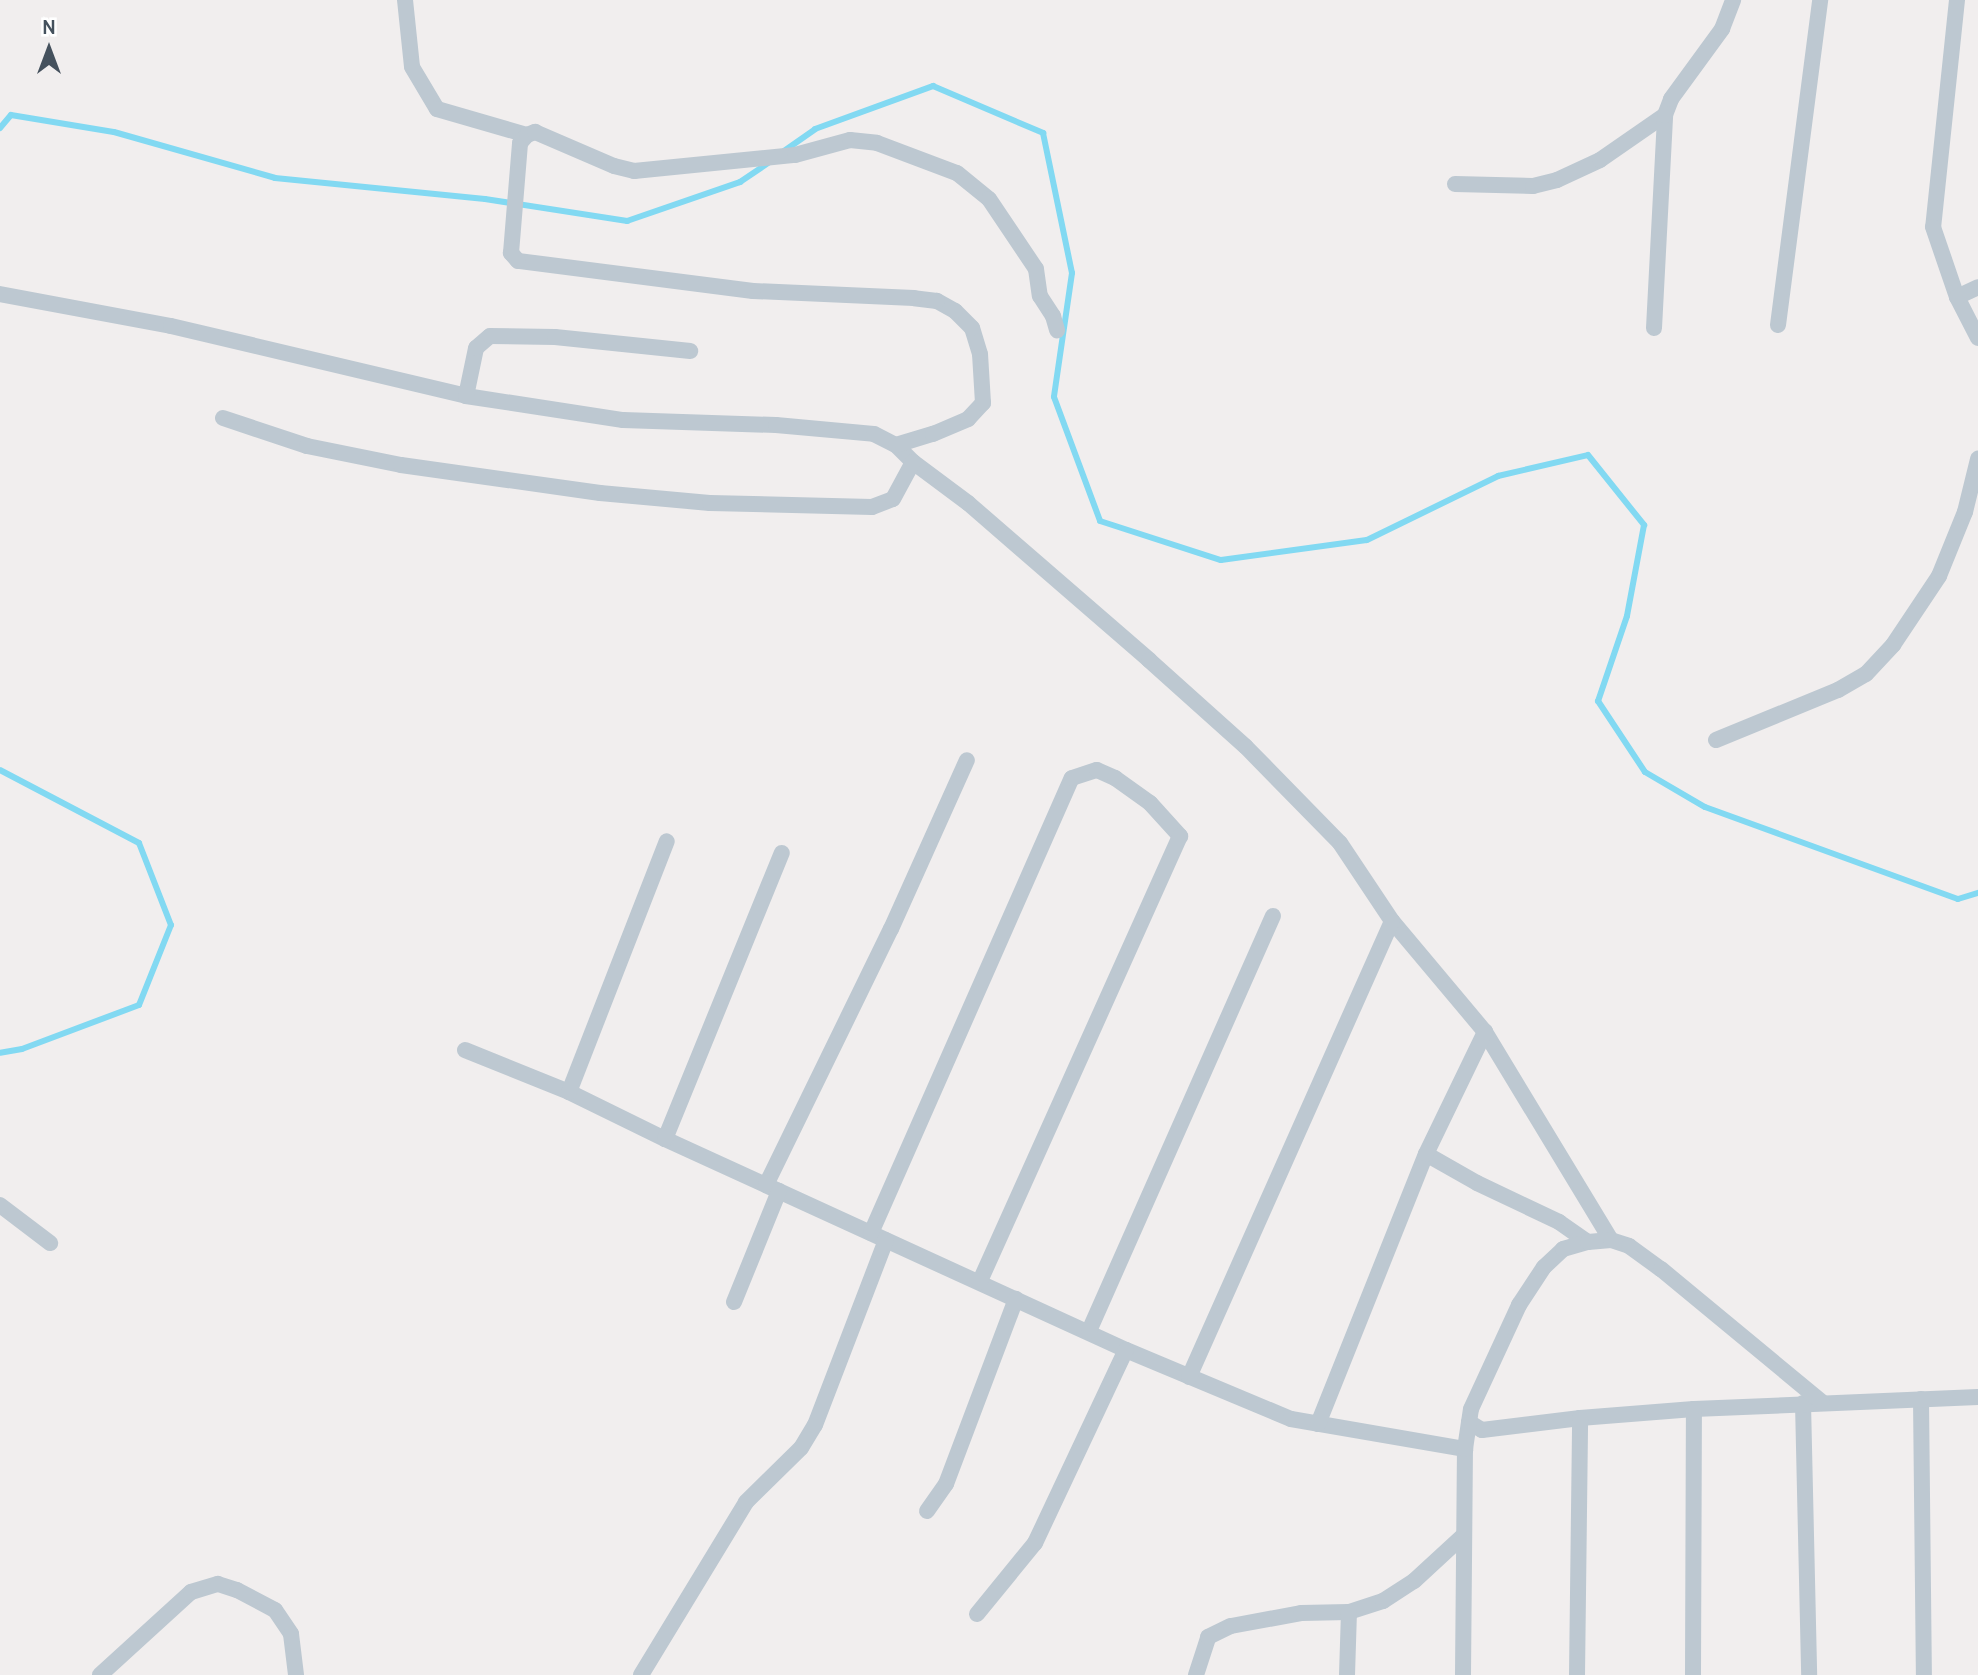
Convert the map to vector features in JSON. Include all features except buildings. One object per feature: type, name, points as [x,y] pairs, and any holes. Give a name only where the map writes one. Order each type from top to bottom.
[{"type":"street","points":[[405,0],[412,67],[437,109],[524,139]]},
{"type":"street","points":[[1654,328],[1665,115],[1671,99],[1722,29],[1733,0]]},
{"type":"street","points":[[1778,325],[1820,0]]},
{"type":"street","points":[[1957,0],[1934,227],[1957,297],[1978,338]]},
{"type":"street","points":[[1455,184],[1534,186],[1557,180],[1600,160],[1665,115]]},
{"type":"street","points":[[524,139],[535,132],[614,166],[634,171],[795,155],[850,140],[877,143],[957,173],[989,198],[1036,269],[1040,296],[1053,316],[1058,330]]},
{"type":"street","points":[[524,139],[511,253],[519,261],[533,265],[753,291],[937,301],[955,311],[972,328],[980,354],[982,403],[968,419],[933,434],[896,445]]},
{"type":"street","points":[[1957,297],[1978,286]]},
{"type":"street","points":[[0,294],[171,326],[466,396],[623,420],[776,425],[874,434],[896,445],[913,462],[968,503],[1245,747],[1340,843],[1392,921],[1485,1032],[1611,1241]]},
{"type":"street","points":[[466,396],[476,348],[490,335],[555,337],[690,351]]},
{"type":"street","points":[[223,418],[307,446],[401,465],[560,489],[710,503],[872,507],[893,499],[913,462]]},
{"type":"street","points":[[1716,740],[1838,690],[1866,674],[1893,645],[1939,576],[1965,512],[1978,459]]},
{"type":"street","points":[[734,1302],[772,1188],[967,760]]},
{"type":"street","points":[[871,1233],[1072,778],[1097,771],[1115,778],[1150,803],[1180,836],[980,1282]]},
{"type":"street","points":[[569,1092],[667,841]]},
{"type":"street","points":[[665,1139],[782,853]]},
{"type":"street","points":[[1089,1331],[1273,916]]},
{"type":"street","points":[[1189,1377],[1392,921]]},
{"type":"street","points":[[1318,1424],[1426,1154],[1485,1032]]},
{"type":"street","points":[[465,1049],[569,1092],[665,1139],[1126,1350],[1291,1419],[1465,1449]]},
{"type":"street","points":[[1426,1154],[1477,1183],[1559,1222],[1588,1242]]},
{"type":"street","points":[[0,1205],[50,1243]]},
{"type":"street","points":[[641,1675],[746,1502],[801,1448],[815,1425],[886,1241]]},
{"type":"street","points":[[1463,1675],[1465,1449],[1471,1409],[1519,1305],[1544,1268],[1563,1249],[1588,1242],[1611,1241],[1629,1246],[1661,1269],[1822,1402]]},
{"type":"street","points":[[927,1511],[946,1484],[1016,1298]]},
{"type":"street","points":[[977,1614],[1035,1544],[1126,1350]]},
{"type":"street","points":[[1469,1422],[1482,1430],[1580,1418],[1694,1409],[1978,1397]]},
{"type":"street","points":[[1921,1399],[1924,1675]]},
{"type":"street","points":[[1803,1404],[1809,1675]]},
{"type":"street","points":[[1693,1675],[1694,1409]]},
{"type":"street","points":[[1577,1675],[1580,1418]]},
{"type":"street","points":[[1196,1675],[1208,1637],[1231,1626],[1301,1613],[1349,1612],[1382,1601],[1414,1581],[1464,1535]]},
{"type":"street","points":[[100,1675],[191,1592],[218,1584],[237,1590],[275,1610],[291,1634],[296,1675]]},
{"type":"street","points":[[1347,1675],[1349,1612]]},
{"type":"waterway","points":[[784,151],[815,129],[933,86],[1043,133],[1072,273],[1054,397],[1100,521],[1221,560],[1367,540],[1498,476],[1588,455],[1644,525],[1627,616],[1598,701],[1645,772],[1705,807],[1958,899],[1978,893]]},
{"type":"waterway","points":[[0,128],[11,115],[114,132],[275,178],[485,199],[627,221],[740,182],[770,162]]},
{"type":"waterway","points":[[0,770],[139,843],[171,925],[139,1005],[22,1049],[0,1053]]}]
